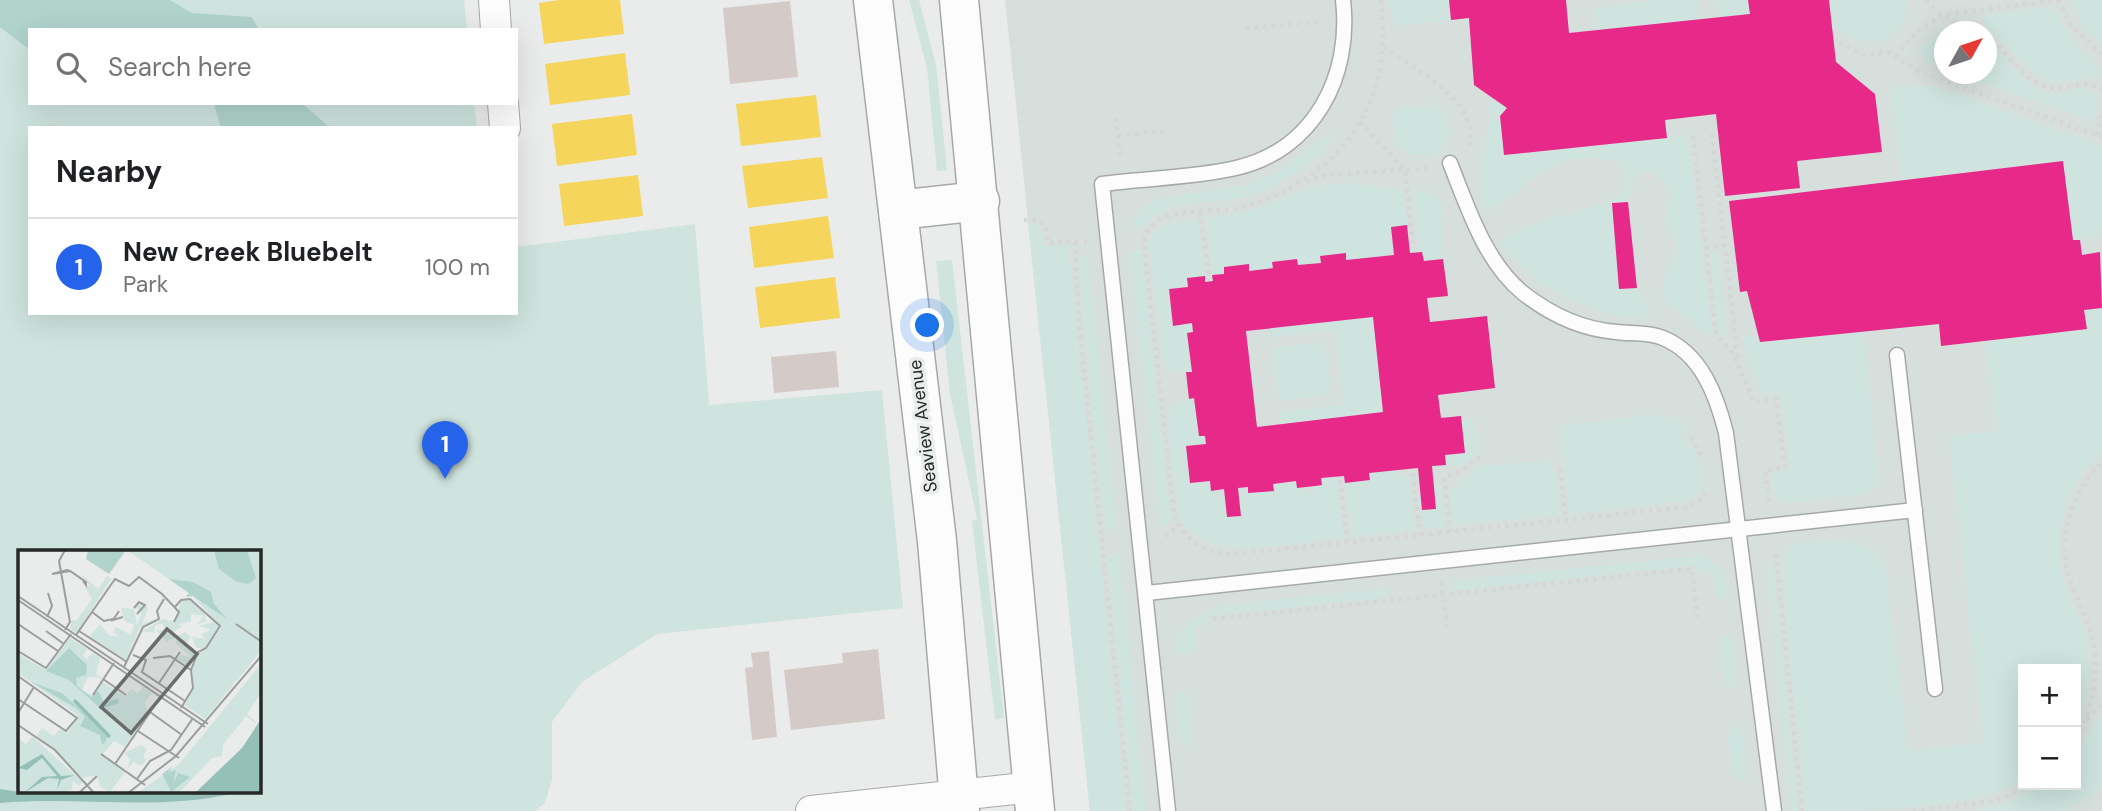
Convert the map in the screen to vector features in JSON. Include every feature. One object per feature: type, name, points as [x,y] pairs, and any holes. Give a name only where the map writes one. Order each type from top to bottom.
[{"type":"street","points":[[494,0],[496,28]]},
{"type":"street","name":"Seaview Avenue","points":[[873,0],[937,541],[959,803]]},
{"type":"street","points":[[811,811],[1034,799],[980,201],[959,0]]},
{"type":"street","points":[[503,105],[505,126]]},
{"type":"street","points":[[898,211],[980,201]]},
{"type":"lane","points":[[1168,811],[1102,184],[1236,168],[1272,155],[1300,136],[1315,120],[1338,73],[1345,19],[1343,0]]},
{"type":"lane","points":[[1450,163],[1492,255],[1522,292],[1568,322],[1591,329],[1663,338],[1681,349],[1703,374],[1717,400],[1726,433],[1774,811]]},
{"type":"lane","points":[[1897,355],[1935,689]]},
{"type":"lane","points":[[1147,593],[1915,510]]},
{"type":"path","points":[[1299,183],[1315,173],[1340,149],[1360,122],[1378,84],[1384,47],[1381,0]]},
{"type":"path","points":[[1926,0],[1942,15],[1956,21]]},
{"type":"path","points":[[1895,56],[1917,31],[1942,15],[2058,0],[2070,24],[2102,54]]},
{"type":"path","points":[[1246,29],[1326,21]]},
{"type":"path","points":[[1839,43],[1864,55],[1888,52],[1919,72],[2100,136],[2102,114]]},
{"type":"path","points":[[1997,44],[2039,83],[2053,88],[2085,82],[2102,89]]},
{"type":"path","points":[[1384,47],[1453,98],[1468,117],[1472,138],[1464,155],[1450,163],[1405,170],[1326,175],[1299,183],[1250,205],[1164,218],[1149,227],[1145,237],[1174,515],[1179,526],[1194,543],[1227,555],[1689,507],[1702,499],[1709,482]]},
{"type":"path","points":[[1116,118],[1121,163]]},
{"type":"path","points":[[1360,122],[1405,170],[1413,247]]},
{"type":"path","points":[[1118,135],[1163,131]]},
{"type":"path","points":[[1712,134],[1739,365]]},
{"type":"path","points":[[1693,136],[1716,334],[1739,365],[1754,402],[1776,399],[1785,467],[1765,470],[1770,503]]},
{"type":"path","points":[[1200,212],[1209,276]]},
{"type":"path","points":[[1024,220],[1039,220],[1043,223],[1048,243],[1088,241]]},
{"type":"path","points":[[1076,242],[1079,322],[1130,811]]},
{"type":"path","points":[[1706,248],[1725,246]]},
{"type":"path","points":[[1691,437],[1704,460]]},
{"type":"path","points":[[1451,532],[1444,477],[1464,469],[1483,454]]},
{"type":"path","points":[[2081,729],[2095,689],[2094,646],[2088,619],[2066,568],[2066,536],[2076,499],[2102,463]]},
{"type":"path","points":[[1560,469],[1566,520]]},
{"type":"path","points":[[1412,473],[1420,535]]},
{"type":"path","points":[[1340,480],[1348,543]]},
{"type":"path","points":[[1165,536],[1179,526]]},
{"type":"path","points":[[1776,554],[1802,811]]},
{"type":"path","points":[[1213,619],[1692,569],[1698,620]]},
{"type":"path","points":[[1441,582],[1447,626]]},
{"type":"path","points":[[2084,723],[2102,705]]},
{"type":"path","points":[[1913,811],[1995,801],[2020,790]]},
{"type":"shaded area","points":[[0,0],[464,0],[467,28],[28,28],[28,105],[474,105],[477,126],[28,126],[28,315],[518,315],[518,247],[695,224],[709,405],[882,390],[903,608],[657,634],[582,682],[552,722],[552,779],[545,803],[535,811],[0,811]]},
{"type":"shaded area","points":[[0,0],[170,0],[192,13],[252,17],[258,28],[28,28],[28,48],[0,27]]},
{"type":"shaded area","points":[[909,0],[919,0],[936,65],[947,170],[937,171],[927,68]]},
{"type":"shaded area","points":[[1005,0],[2102,0],[2102,811],[1090,811]]},
{"type":"shaded area","points":[[1387,0],[1449,0],[1451,20],[1396,26]]},
{"type":"shaded area","points":[[1660,0],[1697,0],[1699,19],[1596,30],[1593,8]]},
{"type":"shaded area","points":[[1716,0],[1748,0],[1750,14],[1718,17]]},
{"type":"shaded area","points":[[1829,0],[1908,0],[1898,29],[1886,39],[1870,42],[1832,29]]},
{"type":"shaded area","points":[[2070,0],[2102,0],[2102,43],[2087,31]]},
{"type":"shaded area","points":[[2043,8],[2054,11],[2076,46],[2100,70],[2097,77],[2062,82],[2047,80],[2029,70],[1997,38],[1997,21],[1984,21],[1984,18],[1990,14]]},
{"type":"shaded area","points":[[1934,37],[1934,65],[1927,63],[1916,49]]},
{"type":"shaded area","points":[[1997,50],[2026,80],[2045,92],[2058,94],[2081,87],[2097,93],[2094,122],[1986,84],[1997,84]]},
{"type":"shaded area","points":[[1934,86],[2102,146],[2102,228],[2098,237],[2073,240],[2062,161],[1901,180],[1890,87]]},
{"type":"shaded area","points":[[1430,101],[1447,120],[1449,136],[1442,151],[1435,158],[1431,153],[1411,155],[1397,143],[1394,123],[1390,121],[1403,104],[1407,108],[1427,106]]},
{"type":"shaded area","points":[[1499,102],[1507,108],[1500,116],[1505,155],[1688,135],[1712,334],[1709,336],[1661,297],[1666,274],[1677,254],[1676,244],[1666,221],[1670,194],[1667,183],[1649,171],[1639,173],[1634,180],[1628,202],[1619,289],[1637,288],[1649,311],[1646,316],[1614,315],[1569,299],[1546,287],[1518,264],[1499,241],[1527,226],[1611,201],[1620,193],[1625,173],[1621,162],[1577,158],[1546,170],[1485,212],[1479,168],[1489,128],[1489,103]]},
{"type":"shaded area","points":[[215,105],[304,105],[328,126],[220,126]]},
{"type":"shaded area","points":[[1338,133],[1319,154],[1297,172],[1273,186],[1234,199],[1176,206],[1152,218],[1143,229],[1130,225],[1143,207],[1155,199],[1246,185],[1284,169],[1313,143]]},
{"type":"shaded area","points":[[1348,183],[1403,190],[1407,225],[1394,255],[1346,260],[1346,254],[1321,256],[1321,263],[1298,265],[1297,259],[1272,262],[1273,268],[1249,271],[1248,264],[1224,267],[1224,274],[1212,275],[1205,219],[1246,212],[1317,186]]},
{"type":"shaded area","points":[[1412,190],[1430,192],[1444,205],[1441,236],[1443,259],[1424,261],[1420,252]]},
{"type":"shaded area","points":[[1198,219],[1205,276],[1188,278],[1188,287],[1169,290],[1173,325],[1192,323],[1193,332],[1187,333],[1192,372],[1178,373],[1170,371],[1162,360],[1149,237],[1162,224]]},
{"type":"shaded area","points":[[1028,224],[1039,225],[1045,246],[1067,245],[1068,266],[1071,267],[1126,811],[1090,811]]},
{"type":"shaded area","points":[[1142,250],[1171,521],[1160,527],[1128,251]]},
{"type":"shaded area","points":[[1710,252],[1717,252],[1727,336],[1719,332]]},
{"type":"shaded area","points":[[1088,255],[1117,529],[1104,530],[1077,256]]},
{"type":"shaded area","points":[[952,260],[1004,718],[995,720],[972,521],[977,519],[950,394],[936,261]]},
{"type":"shaded area","points":[[2102,308],[2102,453],[2088,467],[2068,499],[2059,537],[2062,575],[2084,626],[2089,649],[2089,683],[2081,713],[2081,664],[2018,664],[2018,784],[1972,798],[1917,807],[1806,811],[1781,567],[1787,545],[1826,540],[1847,541],[1864,545],[1876,553],[1885,564],[1908,751],[1983,743],[1949,436],[1996,431],[1985,341],[2086,329],[2084,310]]},
{"type":"shaded area","points":[[1373,317],[1383,412],[1281,424],[1279,412],[1343,405],[1335,330],[1270,337],[1269,328]]},
{"type":"shaded area","points":[[1863,331],[1879,482],[1866,494],[1783,504],[1771,488],[1769,473],[1790,470],[1781,393],[1760,395],[1741,336]]},
{"type":"shaded area","points":[[1324,342],[1331,394],[1278,401],[1271,348]]},
{"type":"shaded area","points":[[1194,398],[1199,436],[1205,436],[1211,491],[1217,490],[1218,497],[1225,497],[1227,517],[1241,515],[1238,488],[1248,487],[1249,493],[1273,491],[1273,484],[1296,481],[1297,488],[1304,487],[1305,494],[1316,492],[1315,486],[1322,485],[1321,478],[1336,477],[1344,537],[1256,548],[1210,543],[1193,534],[1182,520],[1176,498],[1169,413],[1174,404]]},
{"type":"shaded area","points":[[1648,415],[1671,418],[1688,424],[1681,435],[1694,450],[1698,460],[1702,480],[1700,489],[1685,501],[1569,514],[1559,426]]},
{"type":"shaded area","points":[[1461,416],[1475,424],[1478,453],[1464,464],[1446,465],[1445,455],[1465,452]]},
{"type":"shaded area","points":[[1549,455],[1551,468],[1556,470],[1562,514],[1453,525],[1449,487],[1455,490],[1480,463],[1489,466],[1543,461]]},
{"type":"shaded area","points":[[1400,470],[1401,477],[1409,476],[1415,529],[1352,537],[1345,483],[1370,480],[1369,473]]},
{"type":"shaded area","points":[[1441,486],[1445,526],[1424,529],[1422,510],[1436,509],[1434,487]]},
{"type":"shaded area","points":[[1120,554],[1146,811],[1133,811],[1107,556]]},
{"type":"shaded area","points":[[1700,556],[1713,562],[1721,570],[1727,587],[1728,594],[1725,597],[1717,598],[1712,572],[1699,573],[1697,565],[1447,591],[1453,581]]},
{"type":"shaded area","points":[[1767,565],[1773,568],[1798,811],[1791,811]]},
{"type":"shaded area","points":[[1387,588],[1388,597],[1208,616],[1208,625],[1195,626],[1196,652],[1172,653],[1177,637],[1192,619],[1218,606]]},
{"type":"shaded area","points":[[1724,635],[1733,641],[1737,681],[1731,689],[1724,683],[1719,642]]},
{"type":"shaded area","points":[[1184,691],[1189,697],[1192,737],[1192,743],[1185,746],[1179,740],[1175,698],[1176,693]]},
{"type":"shaded area","points":[[2102,713],[2102,788],[2067,811],[1972,811],[1999,806],[2033,790],[2081,790],[2081,743]]},
{"type":"shaded area","points":[[1733,726],[1740,727],[1742,733],[1747,774],[1741,781],[1733,774],[1728,732]]},
{"type":"shaded area","points":[[0,789],[18,794],[231,794],[174,802],[0,803]]},
{"type":"building: Homes","points":[[559,0],[620,0],[624,34],[544,44],[539,3]]},
{"type":"building: Homes","points":[[625,53],[630,95],[550,105],[545,64]]},
{"type":"building: Homes","points":[[816,95],[821,137],[741,146],[736,104]]},
{"type":"building: Homes","points":[[632,114],[637,155],[557,166],[552,124]]},
{"type":"building: Homes","points":[[822,157],[828,198],[748,208],[742,166]]},
{"type":"building: Homes","points":[[638,175],[643,216],[564,226],[559,184]]},
{"type":"building: Homes","points":[[828,216],[834,258],[754,268],[749,227]]},
{"type":"building: Homes","points":[[835,277],[840,318],[760,328],[755,287]]},
{"type":"building: Health","points":[[1449,0],[1566,0],[1569,33],[1750,14],[1748,0],[1829,0],[1836,62],[1875,94],[1882,152],[1797,161],[1800,188],[1725,196],[1716,114],[1665,120],[1667,138],[1504,155],[1500,116],[1507,108],[1474,85],[1469,18],[1451,20]]},
{"type":"building: Health","points":[[2063,161],[2073,240],[2080,240],[2082,255],[2100,252],[2102,308],[2084,310],[2087,329],[1941,346],[1939,324],[1760,342],[1747,291],[1740,292],[1729,201]]},
{"type":"building: Health","points":[[1628,202],[1637,288],[1619,289],[1612,203]]},
{"type":"building: Health","points":[[1407,225],[1410,253],[1422,252],[1424,261],[1443,259],[1448,296],[1427,298],[1430,322],[1487,316],[1495,388],[1438,395],[1441,418],[1461,416],[1465,453],[1445,455],[1446,465],[1432,466],[1436,509],[1422,510],[1418,468],[1369,473],[1370,480],[1345,483],[1344,476],[1321,478],[1322,485],[1315,486],[1297,488],[1296,481],[1273,484],[1274,491],[1248,493],[1248,487],[1238,488],[1241,516],[1227,517],[1224,489],[1211,491],[1210,481],[1190,483],[1186,446],[1206,444],[1205,436],[1199,436],[1194,398],[1189,399],[1186,372],[1192,372],[1187,333],[1193,332],[1192,323],[1173,326],[1169,289],[1188,287],[1187,278],[1205,276],[1205,282],[1213,281],[1212,275],[1224,274],[1224,267],[1249,264],[1249,271],[1273,268],[1272,262],[1297,259],[1298,265],[1321,263],[1320,256],[1346,253],[1346,260],[1394,255],[1391,227]],"holes":[[[1373,317],[1383,412],[1257,427],[1246,331]]]},
{"type":"building: Other","points":[[790,1],[798,77],[730,84],[723,8]]},
{"type":"building: Other","points":[[836,351],[839,387],[774,393],[771,357]]},
{"type":"building: Other","points":[[878,649],[885,719],[791,730],[784,670],[843,663],[842,653]]},
{"type":"building: Other","points":[[769,651],[777,737],[752,740],[745,668],[753,667],[751,653]]},
{"type":"place","name":"New Creek Bluebelt","points":[[445,479]]}]
